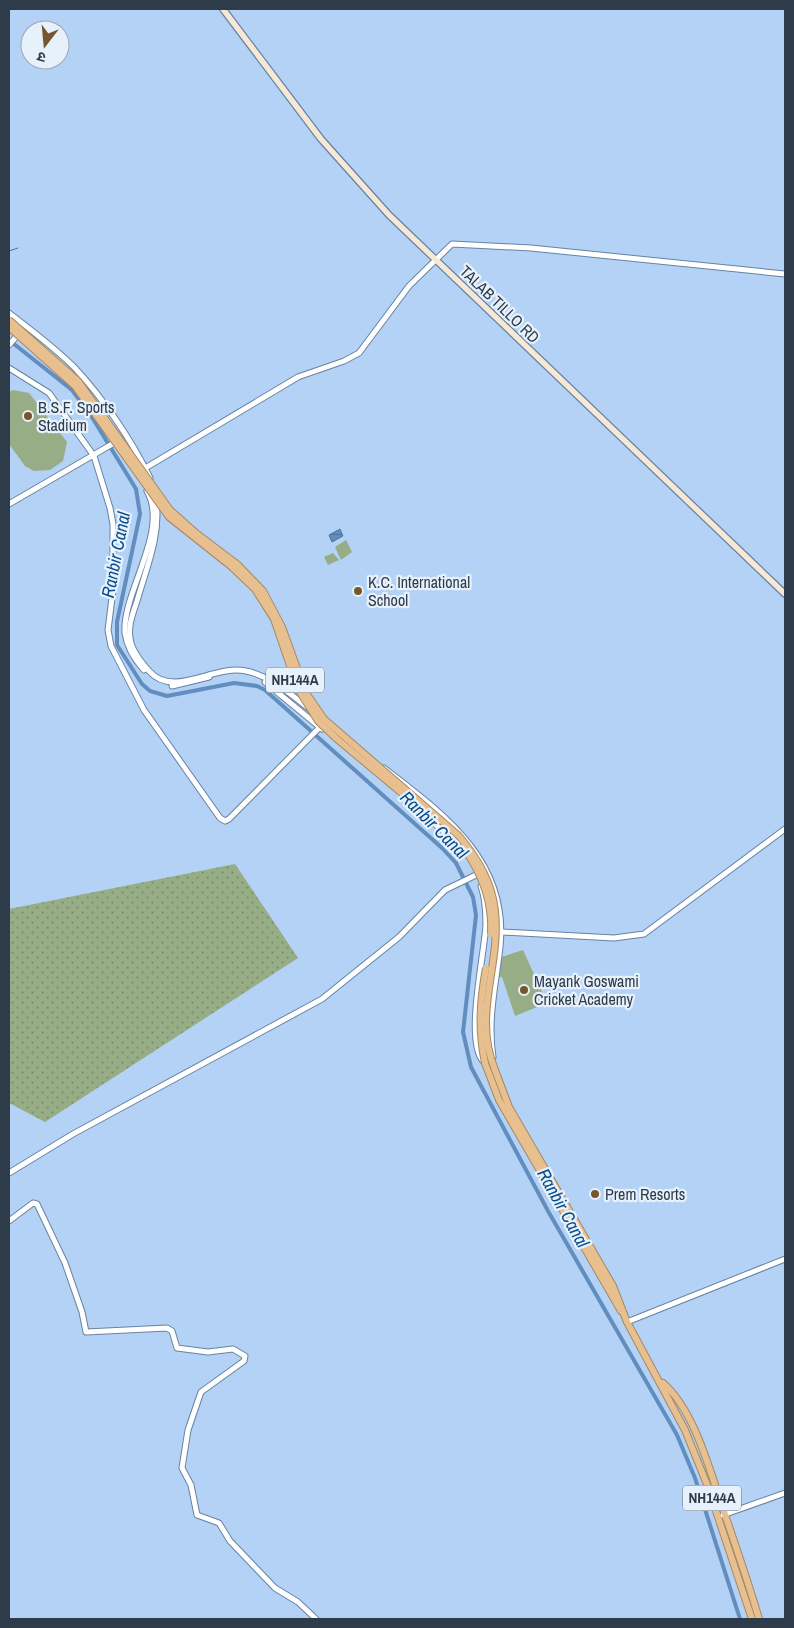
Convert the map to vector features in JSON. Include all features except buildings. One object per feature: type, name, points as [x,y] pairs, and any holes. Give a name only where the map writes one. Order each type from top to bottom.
[{"type":"highway","name":"NH144A","points":[[9,320],[78,381],[170,510],[238,566],[260,587],[278,617],[306,693],[324,719],[459,836],[477,860],[490,888],[495,911],[495,936],[485,1011],[486,1042],[495,1070]]},
{"type":"highway","name":"NH144A","points":[[9,327],[75,386],[169,517],[232,567],[255,589],[274,619],[298,689],[318,720],[337,739],[450,834],[471,858],[484,886],[491,924],[480,1012],[480,1042],[485,1064],[504,1108],[594,1268],[649,1360],[696,1455],[752,1619]]},
{"type":"highway","points":[[495,1070],[508,1107],[614,1286],[626,1319]]},
{"type":"highway","points":[[659,1379],[672,1391],[687,1414],[709,1467],[759,1619]]},
{"type":"main road","name":"TALAB TILLO RD","points":[[223,9],[263,64],[338,160],[434,260],[785,594]]},
{"type":"street","points":[[135,473],[290,381],[311,371],[344,361],[359,353],[398,299],[434,260],[452,244],[465,243],[785,274]]},
{"type":"street","points":[[9,313],[58,352],[82,376],[115,421],[145,468],[155,491],[157,523],[130,622],[130,638],[133,648],[145,667],[160,681],[172,683],[219,670],[246,671],[266,678],[296,699],[410,788],[465,836],[488,871],[501,912],[502,932],[490,1022],[495,1070]]},
{"type":"street","points":[[9,345],[12,337],[54,366],[74,388],[150,496],[153,518],[151,533],[125,629],[129,648],[137,662],[154,681],[171,686],[225,672],[239,672],[258,678],[270,685],[318,729],[453,839],[483,896],[486,922],[476,1021],[477,1049],[479,1056],[485,1064]]},
{"type":"street","points":[[9,368],[49,393],[94,456],[113,524],[113,590],[108,628],[111,646],[144,710],[220,818],[224,821],[229,820],[318,729]]},
{"type":"street","points":[[9,504],[113,444]]},
{"type":"street","points":[[502,932],[614,938],[644,934],[785,829]]},
{"type":"street","points":[[9,1173],[73,1134],[322,999],[399,937],[445,890],[474,876]]},
{"type":"street","points":[[9,1221],[34,1203],[37,1204],[65,1263],[82,1312],[86,1332],[167,1328],[171,1329],[177,1348],[208,1352],[233,1350],[245,1356],[244,1362],[201,1392],[188,1430],[182,1470],[191,1485],[197,1515],[219,1523],[230,1540],[275,1588],[298,1602],[316,1619]]},
{"type":"street","points":[[626,1319],[785,1259]]},
{"type":"street","points":[[718,1516],[785,1493]]},
{"type":"green space","name":"B.S.F. Sports Stadium","points":[[13,390],[29,393],[67,442],[63,461],[50,470],[34,471],[25,466],[9,444],[9,392]]},
{"type":"green space","points":[[346,540],[352,552],[341,560],[335,547]]},
{"type":"green space","points":[[333,553],[339,560],[328,565],[324,557]]},
{"type":"green space","points":[[235,864],[298,958],[45,1122],[9,1103],[9,909]]},
{"type":"green space","name":"Mayank Goswami Cricket Academy","points":[[523,950],[547,1003],[515,1016],[502,977],[493,977],[492,960]]},
{"type":"water","points":[[340,529],[343,536],[332,542],[329,535]]},
{"type":"waterway","points":[[9,251],[18,248]]},
{"type":"waterway","name":"Ranbir Canal","points":[[9,340],[72,390],[90,414],[136,489],[140,514],[117,622],[117,645],[142,684],[150,691],[167,696],[234,683],[257,686],[265,690],[442,848],[456,863],[473,897],[476,915],[463,1032],[471,1067],[548,1211],[677,1435],[695,1478],[740,1619]]},
{"type":"place","name":"B.S.F. Sports Stadium","points":[[28,416]]},
{"type":"place","name":"K.C. International School","points":[[358,591]]},
{"type":"place","name":"Mayank Goswami Cricket Academy","points":[[524,990]]},
{"type":"place","name":"Prem Resorts","points":[[595,1194]]}]
